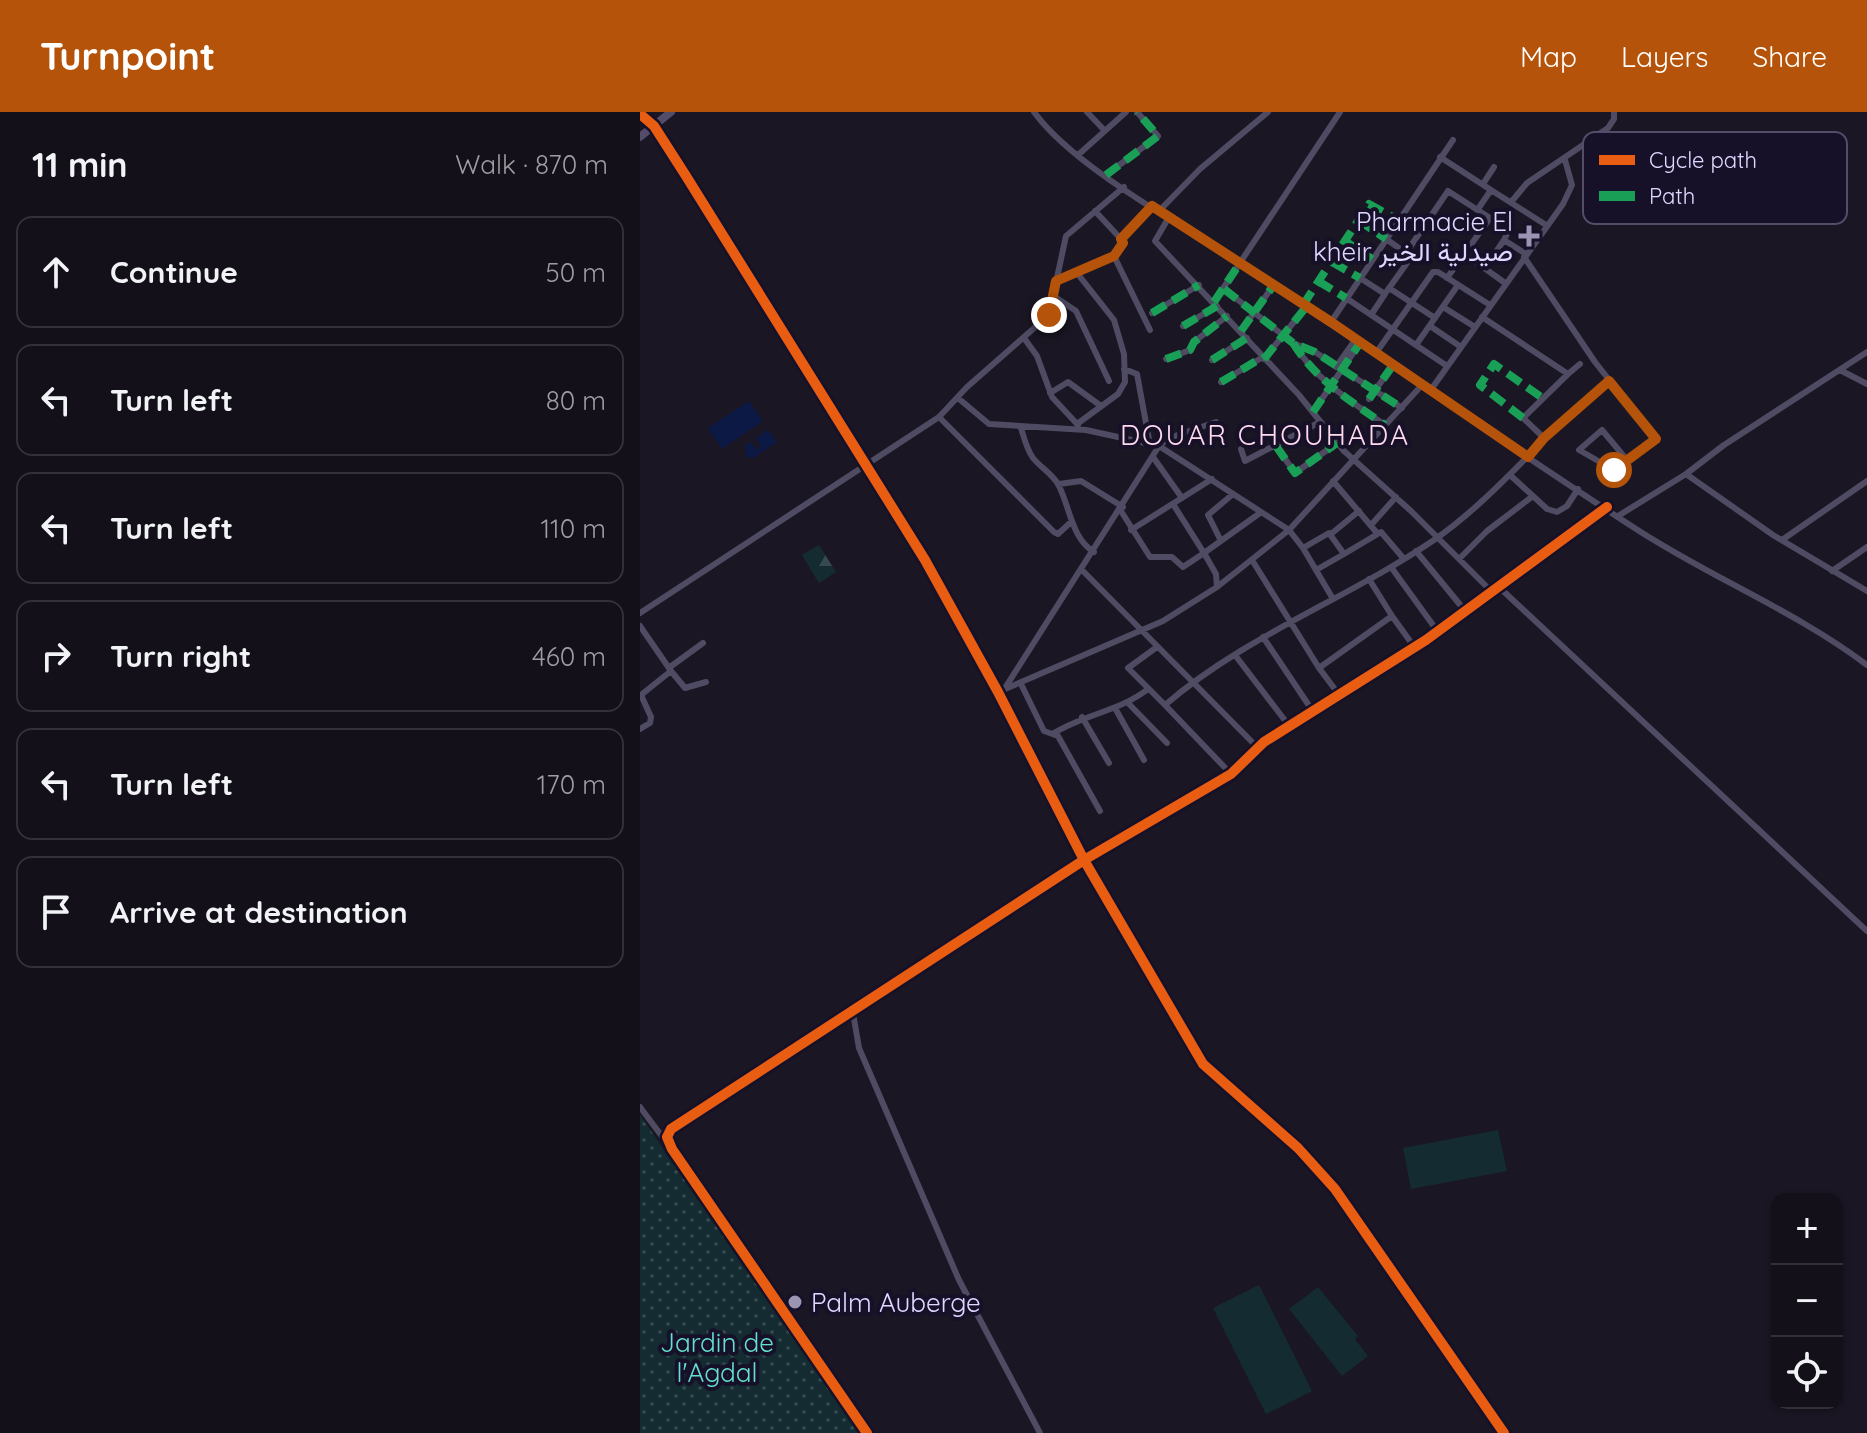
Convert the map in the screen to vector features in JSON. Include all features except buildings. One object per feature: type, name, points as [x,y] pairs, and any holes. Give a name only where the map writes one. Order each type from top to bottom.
[{"type":"street","points":[[640,137],[671,112]]},
{"type":"street","points":[[1034,112],[1078,155],[1106,175],[1331,322],[1528,457],[1707,570],[1823,633],[1867,665]]},
{"type":"street","points":[[1087,112],[1105,131]]},
{"type":"street","points":[[1078,155],[1126,112]]},
{"type":"street","points":[[1106,175],[1158,136],[1137,112]]},
{"type":"street","points":[[1159,211],[1215,156],[1268,112]]},
{"type":"street","points":[[1183,326],[1215,304],[1340,112]]},
{"type":"street","points":[[1603,132],[1614,119],[1614,112]]},
{"type":"street","points":[[643,116],[654,126],[867,463],[1002,690],[1084,860],[1206,1068],[1298,1148],[1335,1189],[1504,1433]]},
{"type":"street","points":[[1331,322],[1453,140]]},
{"type":"street","points":[[1512,201],[1527,183],[1583,147]]},
{"type":"street","points":[[1440,157],[1546,225]]},
{"type":"street","points":[[1430,391],[1572,185],[1565,160]]},
{"type":"street","points":[[1483,184],[1494,167]]},
{"type":"street","points":[[640,613],[939,417],[1049,315],[1066,236],[1124,187]]},
{"type":"street","points":[[1478,209],[1491,190]]},
{"type":"street","points":[[1371,315],[1407,263],[1406,253],[1448,191],[1509,230],[1485,268]]},
{"type":"street","points":[[1121,239],[1152,206]]},
{"type":"street","points":[[1056,281],[1114,256],[1123,243],[1095,211]]},
{"type":"street","points":[[1169,217],[1155,241],[1241,331],[1337,443],[1459,559],[1497,590],[1867,931]]},
{"type":"street","points":[[1447,278],[1490,218]]},
{"type":"street","points":[[1386,239],[1406,253]]},
{"type":"street","points":[[1504,240],[1525,256],[1609,381],[1656,439],[1614,470],[1579,450],[1602,430],[1627,460]]},
{"type":"street","points":[[1465,254],[1505,283]]},
{"type":"street","points":[[1114,256],[1150,330]]},
{"type":"street","points":[[1376,353],[1433,272],[1490,305]]},
{"type":"street","points":[[1077,273],[1114,320],[1124,369],[1123,389],[1077,424]]},
{"type":"street","points":[[1360,278],[1411,302],[1435,318]]},
{"type":"street","points":[[1152,313],[1199,285]]},
{"type":"street","points":[[1416,345],[1458,285]]},
{"type":"street","points":[[1241,331],[1273,286]]},
{"type":"street","points":[[1224,289],[1293,343],[1311,370],[1329,387],[1385,425]]},
{"type":"street","points":[[1055,297],[1074,308],[1109,381]]},
{"type":"street","points":[[1346,298],[1447,366]]},
{"type":"street","points":[[1221,382],[1263,358],[1285,336],[1306,307]]},
{"type":"street","points":[[1443,307],[1475,327]]},
{"type":"street","points":[[1166,359],[1190,350],[1194,342],[1227,316]]},
{"type":"street","points":[[1482,317],[1568,374]]},
{"type":"street","points":[[1430,326],[1461,347]]},
{"type":"street","points":[[1024,338],[1037,356],[1050,393],[1086,430]]},
{"type":"street","points":[[1212,360],[1247,338]]},
{"type":"street","points":[[1313,412],[1358,342]]},
{"type":"street","points":[[1293,343],[1312,350],[1402,408]]},
{"type":"street","points":[[1618,516],[1867,352]]},
{"type":"street","points":[[1544,438],[1523,418],[1580,364]]},
{"type":"street","points":[[1369,399],[1393,365]]},
{"type":"street","points":[[1124,369],[1137,374],[1150,445]]},
{"type":"street","points":[[1840,370],[1867,384]]},
{"type":"street","points":[[1165,705],[1192,682],[1263,637],[1391,567],[1437,538],[1510,475],[1544,438],[1609,381]]},
{"type":"street","points":[[1050,393],[1068,382],[1101,406]]},
{"type":"street","points":[[1002,690],[1179,613],[1217,587],[1289,530],[1422,385]]},
{"type":"street","points":[[958,398],[984,422],[1021,428],[1086,430],[1159,446],[1289,530],[1333,599]]},
{"type":"street","points":[[939,417],[1055,533],[1071,522]]},
{"type":"street","points":[[1002,690],[1122,509],[1159,446],[1169,438],[1216,422]]},
{"type":"street","points":[[1241,449],[1245,461],[1320,422]]},
{"type":"street","points":[[1021,428],[1031,455],[1059,484],[1071,522],[1077,526],[1086,547],[1094,552]]},
{"type":"street","points":[[1276,446],[1295,473],[1337,443]]},
{"type":"street","points":[[1153,457],[1182,498]]},
{"type":"street","points":[[1686,474],[1782,540],[1867,591]]},
{"type":"street","points":[[1510,475],[1557,512],[1567,506],[1578,489]]},
{"type":"street","points":[[1131,530],[1212,479]]},
{"type":"street","points":[[1059,484],[1081,481],[1122,509],[1131,530],[1152,559],[1172,557],[1183,567],[1260,513]]},
{"type":"street","points":[[1333,481],[1377,533]]},
{"type":"street","points":[[1782,540],[1867,481]]},
{"type":"street","points":[[1221,541],[1208,515],[1233,494]]},
{"type":"street","points":[[1459,559],[1487,531],[1533,496]]},
{"type":"street","points":[[1371,525],[1396,497]]},
{"type":"street","points":[[1173,504],[1215,571],[1217,587]]},
{"type":"street","points":[[676,1156],[667,1137],[675,1126],[1084,860],[1231,774],[1264,742],[1415,648],[1607,507]]},
{"type":"street","points":[[1303,548],[1331,534],[1359,511]]},
{"type":"street","points":[[1316,570],[1377,533],[1385,533],[1404,559]]},
{"type":"street","points":[[1331,534],[1344,554]]},
{"type":"street","points":[[1832,571],[1867,547]]},
{"type":"street","points":[[1416,551],[1466,612]]},
{"type":"street","points":[[1252,560],[1319,668],[1340,696]]},
{"type":"street","points":[[1391,567],[1438,632]]},
{"type":"street","points":[[1081,569],[1259,749]]},
{"type":"street","points":[[1369,579],[1415,648]]},
{"type":"street","points":[[1319,668],[1392,616]]},
{"type":"street","points":[[640,626],[685,688],[706,682]]},
{"type":"street","points":[[1263,637],[1314,713]]},
{"type":"street","points":[[640,729],[650,723],[651,717],[641,695],[703,643]]},
{"type":"street","points":[[1157,647],[1128,666],[1231,774]]},
{"type":"street","points":[[1235,655],[1290,727]]},
{"type":"street","points":[[1021,684],[1044,731],[1054,733],[1082,717],[1129,704],[1148,689]]},
{"type":"street","points":[[1129,704],[1167,743]]},
{"type":"street","points":[[1115,708],[1144,760]]},
{"type":"street","points":[[1082,717],[1109,763]]},
{"type":"street","points":[[1054,733],[1100,811]]},
{"type":"street","points":[[853,1013],[859,1048],[959,1280],[1040,1433]]},
{"type":"street","points":[[640,1107],[867,1433]]},
{"type":"green space","points":[[819,545],[836,572],[819,583],[802,555]]},
{"type":"green space","name":"Jardin de l'Agdal","points":[[640,1115],[860,1433],[640,1433]]},
{"type":"green space","points":[[1498,1130],[1507,1171],[1411,1189],[1403,1148]]},
{"type":"green space","points":[[1259,1285],[1312,1391],[1266,1414],[1213,1308]]},
{"type":"green space","points":[[1318,1287],[1358,1336],[1355,1339],[1368,1356],[1342,1376],[1289,1309]]},
{"type":"water","points":[[749,401],[763,421],[722,449],[708,428]]},
{"type":"water","points":[[768,430],[777,442],[753,458],[746,457],[745,445],[751,442],[757,451],[760,445],[756,438]]},
{"type":"marked path","points":[[1106,175],[1158,136],[1137,112]]},
{"type":"marked path","points":[[1303,305],[1369,204],[1398,220]]},
{"type":"marked path","points":[[1358,220],[1386,239]]},
{"type":"marked path","points":[[1345,241],[1372,259]]},
{"type":"marked path","points":[[1332,262],[1360,278]]},
{"type":"marked path","points":[[1214,302],[1240,263]]},
{"type":"marked path","points":[[1318,281],[1346,298]]},
{"type":"marked path","points":[[1152,313],[1199,285]]},
{"type":"marked path","points":[[1241,331],[1273,286]]},
{"type":"marked path","points":[[1224,289],[1293,343],[1315,352],[1402,408]]},
{"type":"marked path","points":[[1183,326],[1217,306]]},
{"type":"marked path","points":[[1264,359],[1306,307]]},
{"type":"marked path","points":[[1166,359],[1190,350],[1194,342],[1227,316]]},
{"type":"marked path","points":[[1212,360],[1247,338]]},
{"type":"marked path","points":[[1293,343],[1323,379],[1385,425]]},
{"type":"marked path","points":[[1313,412],[1360,343]]},
{"type":"marked path","points":[[1221,382],[1263,357]]},
{"type":"marked path","points":[[1523,418],[1480,385],[1494,364],[1544,399]]},
{"type":"marked path","points":[[1369,399],[1393,365]]},
{"type":"marked path","points":[[1276,446],[1295,473],[1337,443]]},
{"type":"cycle path","points":[[640,114],[654,126],[686,176],[925,560],[998,692],[1084,860],[1203,1064],[1298,1148],[1335,1189],[1504,1433]]},
{"type":"cycle path","points":[[867,1433],[672,1149],[667,1137],[671,1129],[1084,860],[1231,774],[1264,742],[1426,640],[1607,507]]},
{"type":"place","name":"Pharmacie El kheir صيدلية الخير","points":[[1529,236]]},
{"type":"place","name":"Palm Auberge","points":[[795,1302]]},
{"type":"district","name":"DOUAR CHOUHADA","points":[[1265,434]]},
{"type":"route","points":[[1049,315],[1056,281],[1114,256],[1123,243],[1121,239],[1152,206],[1331,322],[1528,457],[1582,402],[1609,381],[1656,439],[1614,470]]}]
